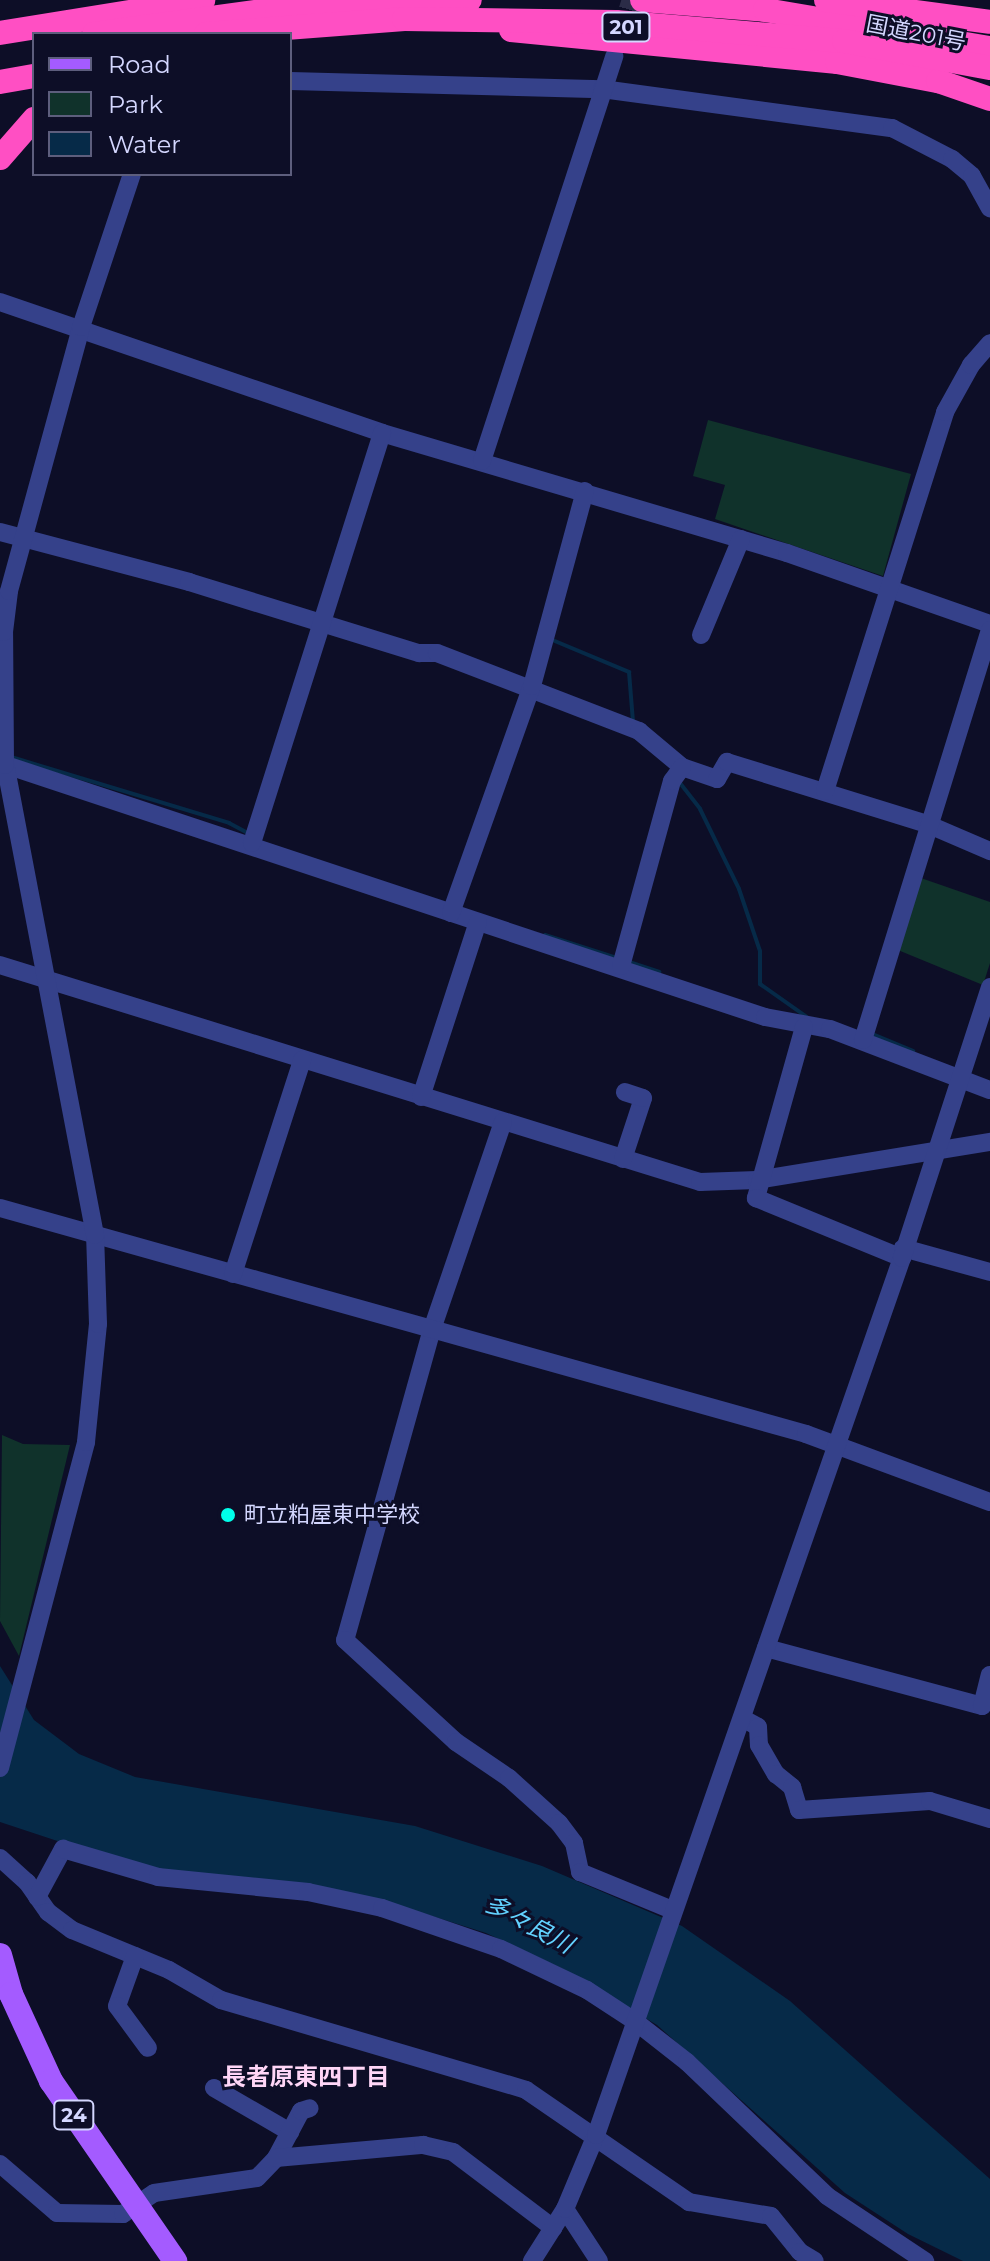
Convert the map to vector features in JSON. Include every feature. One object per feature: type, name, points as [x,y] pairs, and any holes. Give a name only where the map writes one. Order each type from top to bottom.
[{"type":"highway","points":[[0,33],[203,0]]},
{"type":"highway","points":[[109,32],[277,9],[470,0]]},
{"type":"highway","points":[[642,0],[765,10],[990,48]]},
{"type":"highway","name":"国道201号","points":[[763,0],[990,34]]},
{"type":"highway","points":[[826,0],[990,22]]},
{"type":"highway","points":[[232,32],[404,19],[616,22],[844,41],[990,71]]},
{"type":"highway","points":[[500,22],[506,30],[837,62],[938,81],[990,99]]},
{"type":"highway","name":"国道201号","points":[[292,32],[500,22],[683,30],[870,49],[990,71]]},
{"type":"highway","points":[[0,51],[32,44]]},
{"type":"highway","points":[[0,67],[32,61]]},
{"type":"highway","points":[[0,75],[32,69]]},
{"type":"highway","points":[[0,82],[32,76]]},
{"type":"highway","points":[[0,158],[32,121]]},
{"type":"main road","name":"24","points":[[0,1955],[11,1994],[51,2081],[175,2261]]},
{"type":"street","points":[[482,461],[614,56]]},
{"type":"street","points":[[292,81],[602,89],[892,128],[952,159],[972,176],[990,208]]},
{"type":"street","points":[[0,1768],[92,1410],[98,1324],[95,1235],[48,980],[3,764],[3,645],[23,538],[81,327],[131,176]]},
{"type":"street","points":[[0,302],[81,327],[382,433],[741,539],[990,627],[863,1040]]},
{"type":"street","points":[[825,791],[892,591],[945,412],[971,365],[990,343]]},
{"type":"street","points":[[252,843],[382,433]]},
{"type":"street","points":[[451,913],[532,686],[585,491]]},
{"type":"street","points":[[0,532],[419,653],[437,653],[532,686],[639,731],[682,767],[717,779],[727,762],[927,824],[990,851]]},
{"type":"street","points":[[701,635],[741,539]]},
{"type":"street","points":[[3,764],[252,843],[451,913],[804,1027],[830,1029],[961,1082],[990,1090]]},
{"type":"street","points":[[621,966],[672,781],[682,767]]},
{"type":"street","points":[[421,1097],[478,922]]},
{"type":"street","points":[[0,965],[700,1182],[757,1180],[990,1142]]},
{"type":"street","points":[[532,2261],[565,2209],[596,2135],[939,1152],[990,987]]},
{"type":"street","points":[[804,1027],[757,1180],[756,1198],[903,1253],[990,1272]]},
{"type":"street","points":[[233,1274],[302,1060]]},
{"type":"street","points":[[623,1159],[643,1098],[625,1092]]},
{"type":"street","points":[[503,1122],[432,1329],[345,1640],[456,1742],[509,1778],[559,1823],[574,1843],[580,1872],[672,1910]]},
{"type":"street","points":[[0,1208],[836,1445],[990,1502]]},
{"type":"street","points":[[766,1648],[982,1706],[990,1675]]},
{"type":"street","points":[[742,1718],[758,1727],[759,1745],[776,1774],[792,1787],[799,1810],[930,1801],[990,1819]]},
{"type":"street","points":[[37,1897],[63,1849],[158,1877],[308,1892],[428,1921],[501,1949],[587,1990],[636,2022],[687,2062],[827,2196],[925,2261]]},
{"type":"street","points":[[0,1858],[72,1930],[135,1956],[221,2000],[526,2090],[596,2135],[689,2202],[771,2216],[800,2252],[815,2261]]},
{"type":"street","points":[[135,1956],[117,2006],[148,2048]]},
{"type":"street","points":[[214,2088],[290,2132]]},
{"type":"street","points":[[0,2164],[57,2213],[123,2214],[154,2193],[257,2178],[276,2158],[301,2111],[310,2108]]},
{"type":"street","points":[[276,2158],[399,2143],[453,2152],[553,2228]]},
{"type":"street","points":[[565,2209],[599,2261]]},
{"type":"green space","points":[[708,420],[911,474],[883,576],[715,519],[725,485],[693,476]]},
{"type":"green space","points":[[918,877],[990,902],[990,963],[983,985],[893,948]]},
{"type":"green space","points":[[2,1435],[23,1444],[70,1445],[19,1656],[0,1621]]},
{"type":"water","name":"多々良川","points":[[0,1666],[34,1720],[79,1754],[135,1777],[415,1826],[542,1866],[682,1926],[790,2001],[990,2179],[990,2261],[963,2261],[908,2234],[845,2193],[657,2025],[561,1968],[486,1933],[400,1906],[127,1864],[0,1822]]},
{"type":"waterway","points":[[550,639],[629,672],[633,722]]},
{"type":"waterway","points":[[11,757],[229,823],[250,834]]},
{"type":"waterway","points":[[680,783],[700,809],[739,889],[760,951],[760,984],[807,1017]]},
{"type":"waterway","points":[[545,935],[617,958]]},
{"type":"waterway","points":[[629,962],[659,972]]},
{"type":"waterway","points":[[870,1033],[913,1051]]},
{"type":"tunnel","points":[[620,35],[631,0]]},
{"type":"place","name":"町立粕屋東中学校","points":[[228,1515]]},
{"type":"district","name":"長者原東四丁目","points":[[306,2077]]}]
